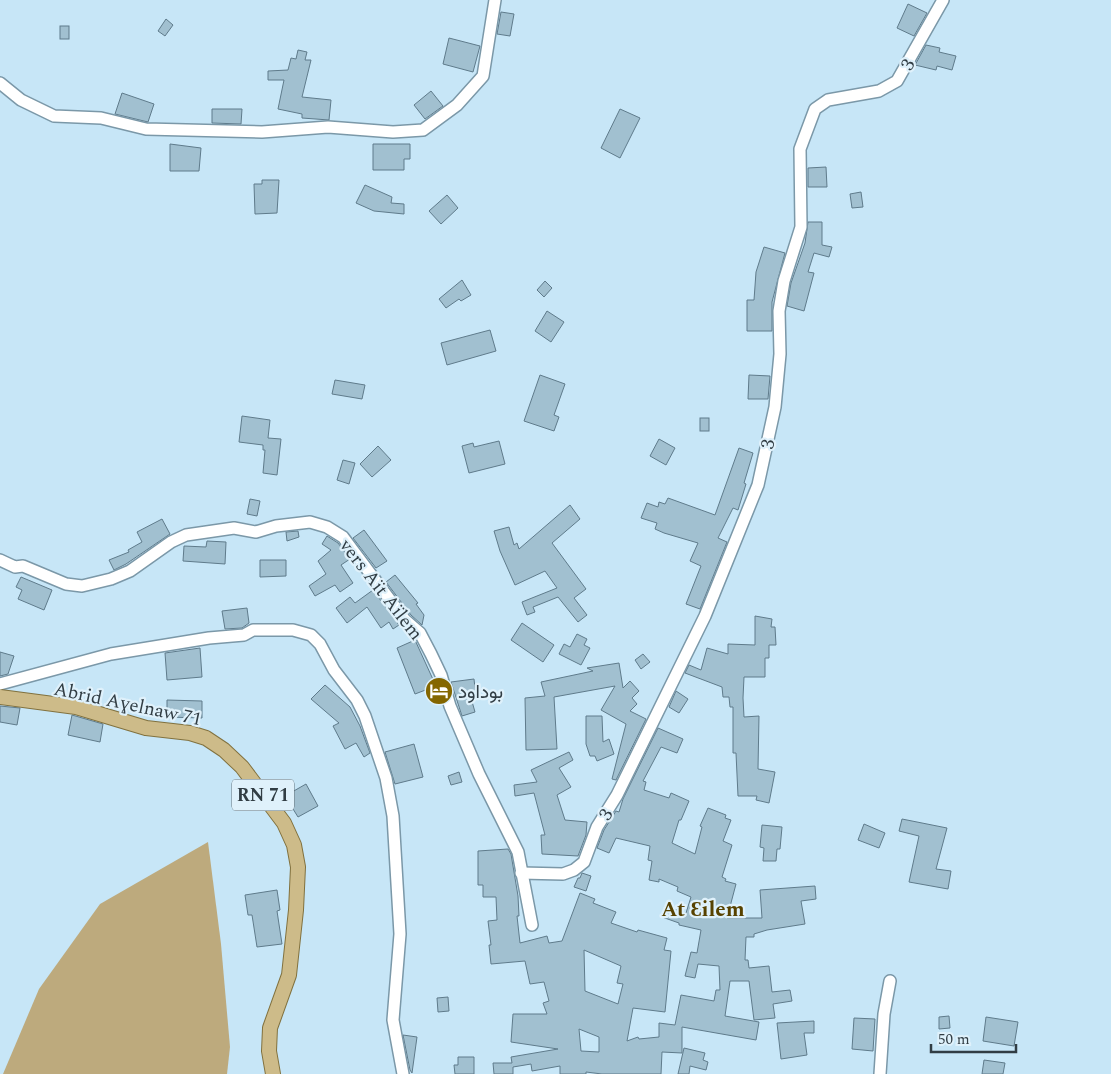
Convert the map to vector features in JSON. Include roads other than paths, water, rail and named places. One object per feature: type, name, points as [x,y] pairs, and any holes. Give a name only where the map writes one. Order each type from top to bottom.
[{"type":"main road","name":"Abrid Aɣelnaw 71","points":[[0,697],[76,707],[146,728],[190,733],[206,738],[224,750],[242,767],[284,823],[294,845],[298,867],[296,910],[289,975],[270,1028],[270,1051],[274,1074]]},
{"type":"street","points":[[0,83],[21,100],[54,116],[101,118],[146,129],[275,132],[328,127],[393,132],[423,130],[457,105],[483,76],[495,0]]},
{"type":"street","name":"3","points":[[521,873],[563,874],[574,870],[584,862],[597,827],[617,795],[705,616],[758,485],[774,407],[780,354],[779,311],[784,281],[802,227],[800,149],[816,109],[828,100],[879,91],[897,81],[943,0]]},
{"type":"street","name":"vers Aït Aïlem","points":[[0,560],[16,567],[23,566],[66,584],[82,586],[111,579],[130,571],[171,542],[186,535],[234,528],[256,532],[276,526],[310,522],[327,527],[343,537],[405,620],[420,633],[431,654],[479,774],[518,852],[532,925]]},
{"type":"street","points":[[0,684],[111,654],[209,638],[244,635],[253,630],[293,630],[311,635],[320,644],[334,670],[357,700],[366,716],[386,778],[393,816],[400,934],[393,1020],[403,1074]]},
{"type":"street","points":[[880,1074],[884,1014],[890,981]]},
{"type":"place","name":"بوداود","points":[[439,691]]},
{"type":"district","name":"At Ɛilem","points":[[703,909]]}]
